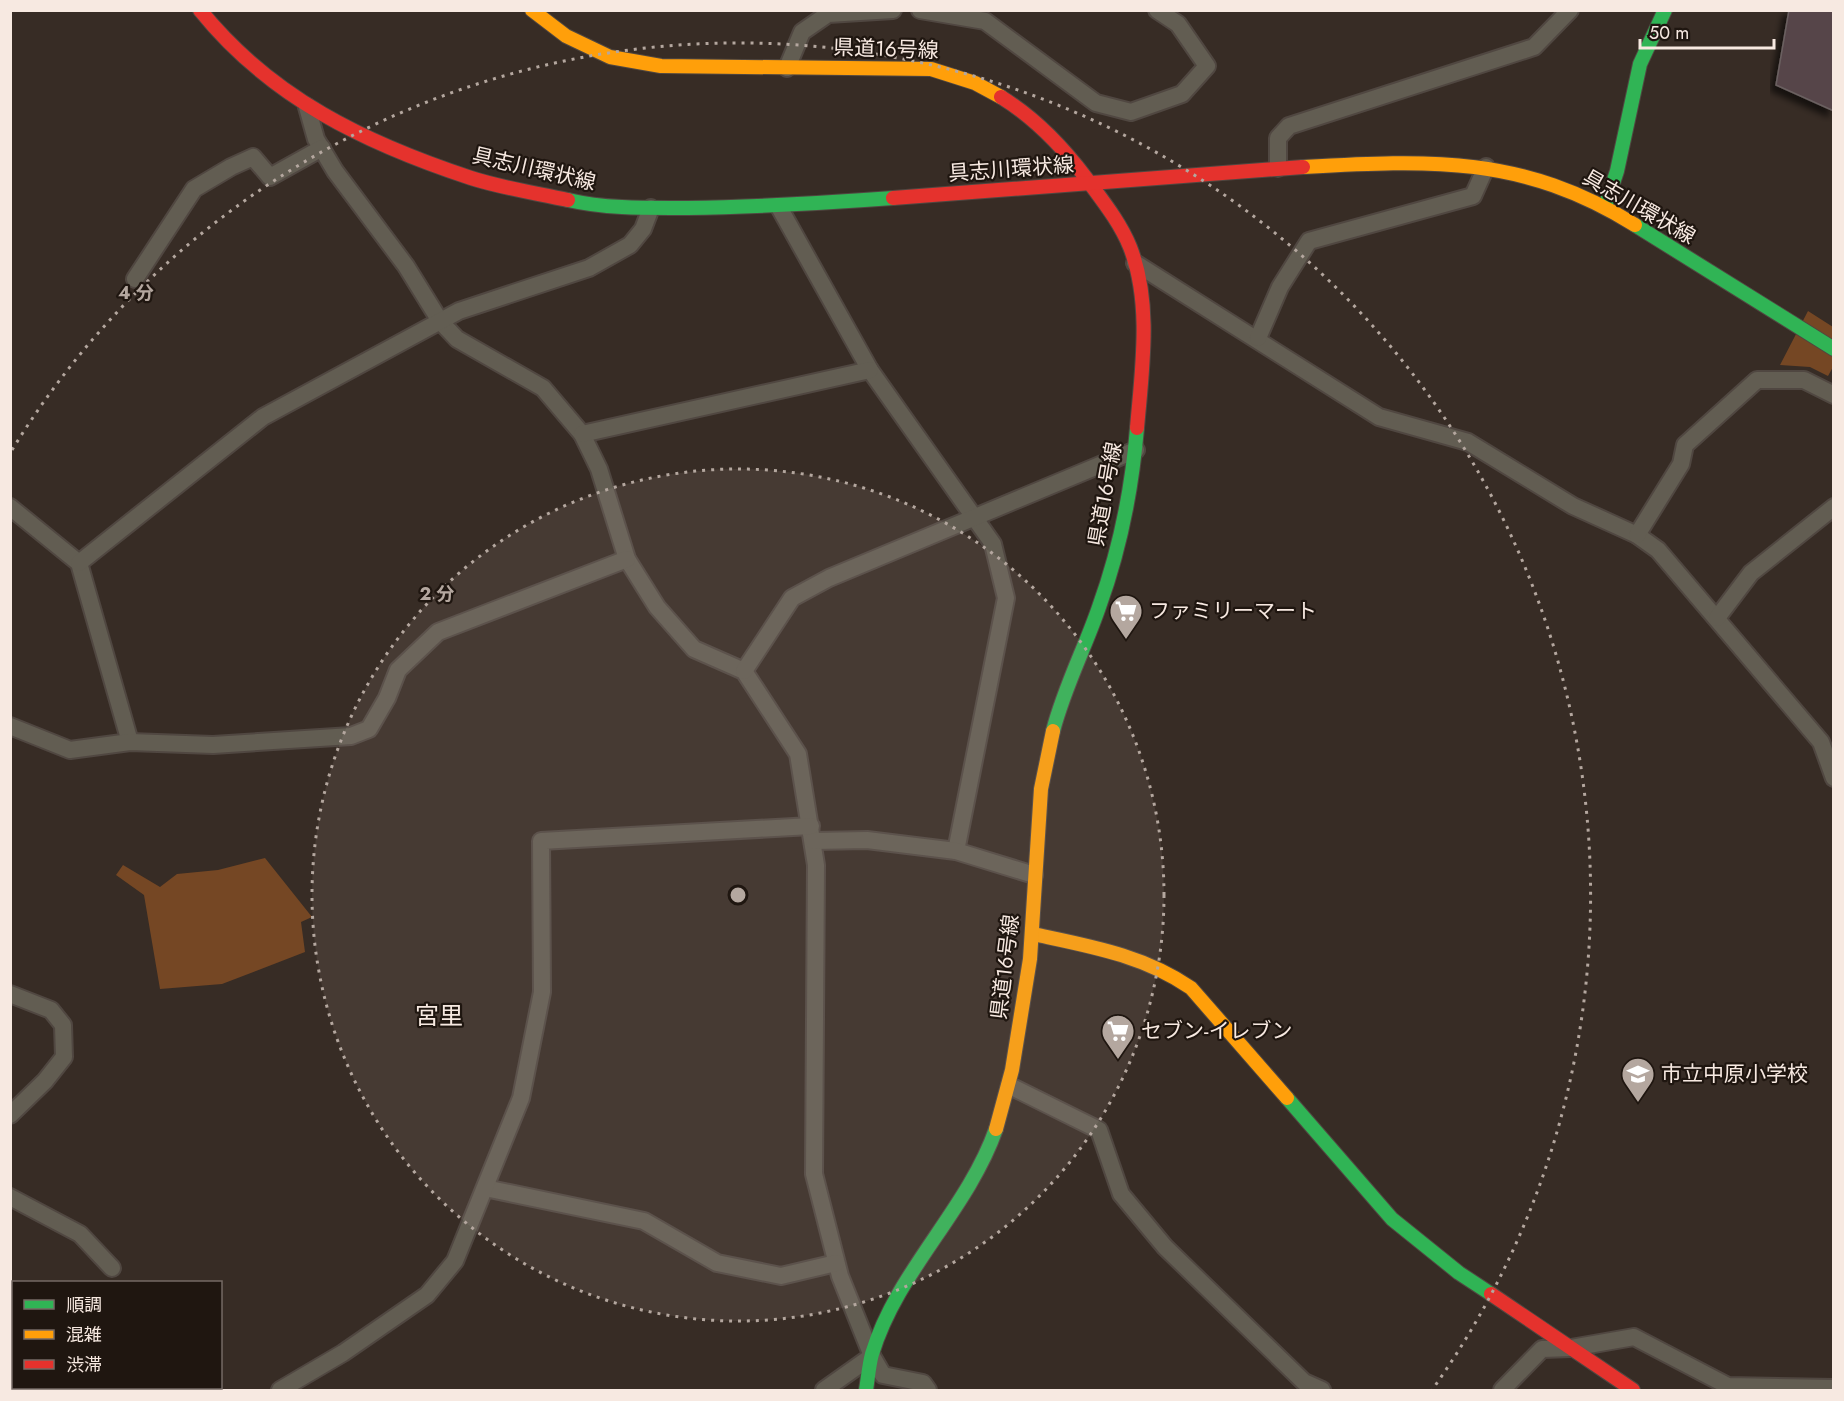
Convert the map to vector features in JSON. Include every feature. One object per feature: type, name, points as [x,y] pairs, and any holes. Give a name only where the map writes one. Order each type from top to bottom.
[{"type":"main road","name":"具志川環状線","points":[[200,10],[221,36],[307,107],[360,136],[472,178],[588,205],[651,208],[779,207],[1278,168],[1408,161],[1486,166],[1560,186],[1605,207],[1833,349]]},
{"type":"main road","name":"県道16号線","points":[[532,10],[566,36],[610,57],[661,66],[931,69],[967,79],[1025,111],[1060,146],[1090,184],[1124,235],[1136,263],[1143,304],[1136,450],[1126,511],[1112,567],[1099,609],[1056,711],[1044,768],[1034,875],[1033,934],[1010,1086],[993,1139],[980,1166],[891,1308],[872,1356],[866,1390]]},
{"type":"main road","points":[[1605,207],[1617,171],[1640,64],[1665,10]]},
{"type":"main road","points":[[1033,934],[1152,963],[1184,983],[1392,1219],[1459,1273],[1633,1390]]},
{"type":"street","points":[[787,68],[802,32],[828,14],[893,10]]},
{"type":"street","points":[[920,10],[985,21],[1096,103],[1131,112],[1182,94],[1207,66],[1178,24],[1157,10]]},
{"type":"street","points":[[1278,168],[1278,138],[1289,126],[1534,47],[1570,10]]},
{"type":"street","points":[[307,107],[322,148],[335,171],[406,266],[440,321],[457,339],[543,388],[582,434],[599,469],[627,559],[657,607],[694,649],[744,671],[798,754],[816,865],[814,1174],[836,1263],[872,1356],[883,1375],[922,1383],[928,1390]]},
{"type":"street","points":[[135,279],[194,189],[231,167],[253,158],[270,177],[322,148]]},
{"type":"street","points":[[1258,338],[1281,287],[1309,241],[1473,196],[1486,166]]},
{"type":"street","points":[[779,207],[870,370],[993,544],[1006,598],[956,851]]},
{"type":"street","points":[[79,563],[263,417],[459,311],[589,268],[630,245],[643,229],[651,208]]},
{"type":"street","points":[[1136,263],[1258,338],[1378,417],[1468,442],[1573,506],[1637,535],[1658,550],[1821,742],[1833,778]]},
{"type":"street","points":[[582,434],[870,370]]},
{"type":"street","points":[[1637,535],[1681,464],[1685,445],[1757,380],[1804,380],[1833,395]]},
{"type":"street","points":[[744,671],[792,598],[829,578],[1136,450]]},
{"type":"street","points":[[10,507],[79,563],[130,742]]},
{"type":"street","points":[[1717,618],[1752,573],[1833,507]]},
{"type":"street","points":[[10,726],[70,750],[130,742],[213,745],[351,736],[369,729],[387,698],[398,670],[438,632],[627,559]]},
{"type":"street","points":[[281,1390],[343,1353],[428,1295],[455,1261],[521,1098],[542,992],[541,841],[812,833],[956,851],[1034,875]]},
{"type":"street","points":[[10,994],[51,1010],[63,1025],[64,1057],[45,1081],[10,1115]]},
{"type":"street","points":[[1010,1086],[1099,1130],[1121,1194],[1165,1247],[1304,1382],[1322,1390]]},
{"type":"street","points":[[484,1188],[644,1221],[717,1263],[781,1276],[836,1263]]},
{"type":"street","points":[[10,1197],[80,1234],[112,1268]]},
{"type":"street","points":[[1507,1389],[1542,1350],[1571,1348],[1634,1337],[1727,1388],[1833,1388]]},
{"type":"street","points":[[825,1390],[872,1356]]},
{"type":"shaded area","points":[[1808,311],[1833,327],[1833,367],[1828,376],[1810,367],[1780,365]]},
{"type":"shaded area","points":[[265,858],[312,917],[301,922],[305,952],[222,984],[160,989],[144,895],[116,875],[123,865],[160,887],[177,874],[218,870]]},
{"type":"building","points":[[1789,10],[1834,10],[1834,111],[1776,85]]},
{"type":"traffic: fast","points":[[1605,207],[1617,171],[1640,64],[1665,10]]},
{"type":"traffic: fast","points":[[568,200],[642,208],[687,208],[893,198]]},
{"type":"traffic: fast","points":[[1635,225],[1834,349]]},
{"type":"traffic: fast","points":[[1053,731],[1113,563],[1132,474],[1137,428]]},
{"type":"traffic: fast","points":[[1287,1098],[1392,1219],[1459,1273],[1491,1294]]},
{"type":"traffic: fast","points":[[866,1390],[872,1354],[883,1324],[898,1295],[968,1187],[996,1129]]},
{"type":"traffic: slow","points":[[532,10],[566,36],[610,57],[661,66],[931,69],[975,83],[1001,97]]},
{"type":"traffic: slow","points":[[1303,167],[1393,163],[1475,167],[1514,174],[1553,185],[1594,202],[1635,225]]},
{"type":"traffic: slow","points":[[996,1129],[1012,1070],[1030,959],[1041,789],[1053,731]]},
{"type":"traffic: slow","points":[[1033,934],[1115,953],[1154,967],[1191,988],[1287,1098]]},
{"type":"traffic: jam","points":[[200,10],[257,68],[289,93],[357,133],[471,178],[568,200]]},
{"type":"traffic: jam","points":[[1001,97],[1037,123],[1067,155],[1110,211],[1130,247],[1141,291],[1144,336],[1137,428]]},
{"type":"traffic: jam","points":[[893,198],[1303,167]]},
{"type":"traffic: jam","points":[[1491,1294],[1633,1390]]},
{"type":"place","name":"ファミリーマート","points":[[1126,640]]},
{"type":"place","name":"セブン-イレブン","points":[[1118,1060]]},
{"type":"place","name":"市立中原小学校","points":[[1638,1103]]},
{"type":"district","name":"宮里","points":[[439,1016]]}]
